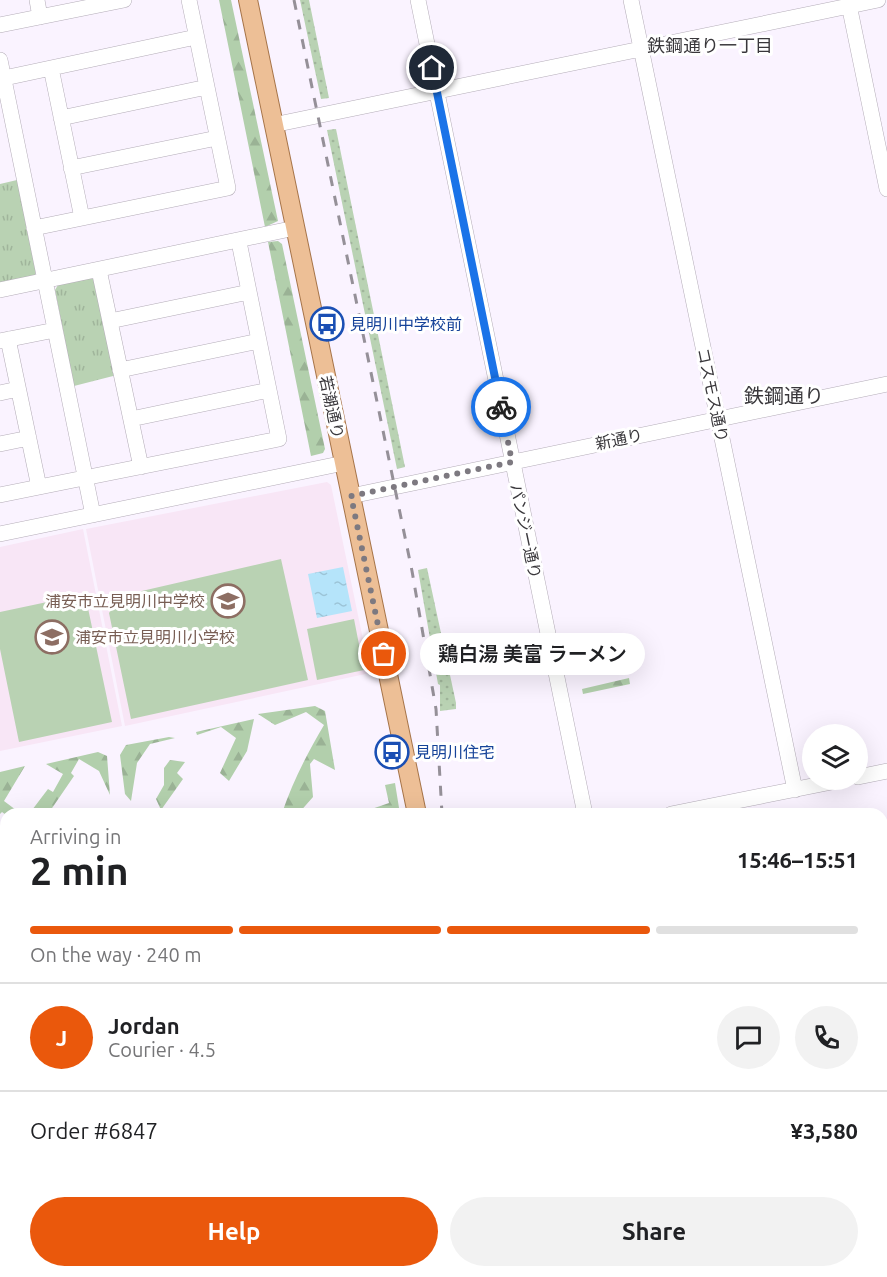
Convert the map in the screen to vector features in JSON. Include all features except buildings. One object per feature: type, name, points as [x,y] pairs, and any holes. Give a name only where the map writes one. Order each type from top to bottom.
[{"type":"main road","name":"若潮通り","points":[[248,0],[416,808]]},
{"type":"street","points":[[37,0],[40,17]]},
{"type":"street","points":[[0,25],[124,0]]},
{"type":"street","points":[[34,228],[228,188],[189,0]]},
{"type":"street","name":"パンジー通り","points":[[418,0],[584,808]]},
{"type":"street","name":"コスモス通り","points":[[632,0],[795,790]]},
{"type":"street","points":[[273,125],[641,50],[849,3],[878,0]]},
{"type":"street","points":[[849,3],[887,189]]},
{"type":"street","points":[[2,78],[196,37]]},
{"type":"street","points":[[0,60],[7,133],[34,228],[93,515]]},
{"type":"street","points":[[51,68],[82,218]]},
{"type":"street","points":[[61,118],[207,87]]},
{"type":"street","points":[[71,168],[217,138]]},
{"type":"street","points":[[0,290],[239,242],[295,228]]},
{"type":"street","points":[[0,495],[279,439],[239,242]]},
{"type":"street","points":[[99,270],[141,467]]},
{"type":"street","points":[[110,321],[249,292]]},
{"type":"street","points":[[39,487],[18,389],[4,340],[55,330]]},
{"type":"street","points":[[120,370],[259,341]]},
{"type":"street","name":"新通り","points":[[351,496],[887,384]]},
{"type":"street","points":[[0,393],[18,389]]},
{"type":"street","points":[[130,419],[269,390]]},
{"type":"street","points":[[0,444],[29,438]]},
{"type":"street","points":[[0,534],[344,464]]},
{"type":"street","points":[[868,775],[887,771]]},
{"type":"street","points":[[702,808],[802,789]]},
{"type":"shaded area","name":"浦安市立見明川中学校","points":[[327,482],[331,485],[370,673],[125,726],[86,529]]},
{"type":"shaded area","name":"浦安市立見明川小学校","points":[[83,529],[122,726],[0,751],[0,547]]},
{"type":"green space","points":[[219,0],[231,0],[278,221],[265,227]]},
{"type":"green space","points":[[300,0],[309,0],[329,98],[321,99]]},
{"type":"green space","points":[[336,129],[405,467],[397,469],[327,130]]},
{"type":"green space","points":[[17,180],[36,273],[33,278],[0,285],[0,184]]},
{"type":"green space","points":[[278,241],[282,244],[325,449],[323,453],[311,456],[268,242]]},
{"type":"green space","points":[[92,278],[97,281],[117,375],[74,386],[55,290],[58,285]]},
{"type":"green space","points":[[281,559],[308,680],[131,719],[109,613],[120,596]]},
{"type":"green space","points":[[427,568],[456,709],[440,711],[440,685],[418,570]]},
{"type":"green space","points":[[85,594],[112,722],[19,742],[0,649],[0,612]]},
{"type":"green space","points":[[354,619],[364,670],[317,680],[307,629]]},
{"type":"green space","points":[[629,678],[630,684],[583,694],[582,689]]},
{"type":"green space","points":[[315,706],[325,711],[335,770],[314,759],[310,764],[313,797],[303,808],[284,808],[301,768],[324,725],[306,712],[275,725],[258,714]]},
{"type":"green space","points":[[254,719],[247,751],[229,781],[220,773],[236,738],[221,727],[197,735],[196,732]]},
{"type":"green space","points":[[169,737],[175,738],[150,744],[137,763],[131,801],[125,794],[120,755],[126,745]]},
{"type":"green space","points":[[98,752],[107,756],[110,795],[99,771],[79,759],[71,773],[74,776],[52,808],[34,808],[48,789],[53,792],[63,774],[46,764]]},
{"type":"green space","points":[[170,760],[185,762],[177,773],[183,779],[162,808],[160,808],[156,799],[164,785],[164,768]]},
{"type":"green space","points":[[25,766],[4,801],[13,808],[0,808],[0,772]]},
{"type":"green space","points":[[395,783],[399,808],[374,808],[389,803],[385,785]]},
{"type":"water","points":[[343,567],[352,611],[317,618],[308,574]]},
{"type":"railway","points":[[294,0],[412,571],[436,709],[442,808]]},
{"type":"way so far","points":[[384,654],[351,496],[512,462],[501,407]]},
{"type":"place","name":"見明川中学校前","points":[[327,324]]},
{"type":"place","name":"浦安市立見明川中学校","points":[[228,601]]},
{"type":"place","name":"浦安市立見明川小学校","points":[[52,637]]},
{"type":"place","name":"鶏白湯 美富 ラーメン","points":[[384,654]]},
{"type":"place","name":"見明川住宅","points":[[392,752]]},
{"type":"district","name":"鉄鋼通り一丁目","points":[[710,46]]},
{"type":"district","name":"鉄鋼通り","points":[[784,396]]},
{"type":"route","points":[[432,68],[501,407]]}]
